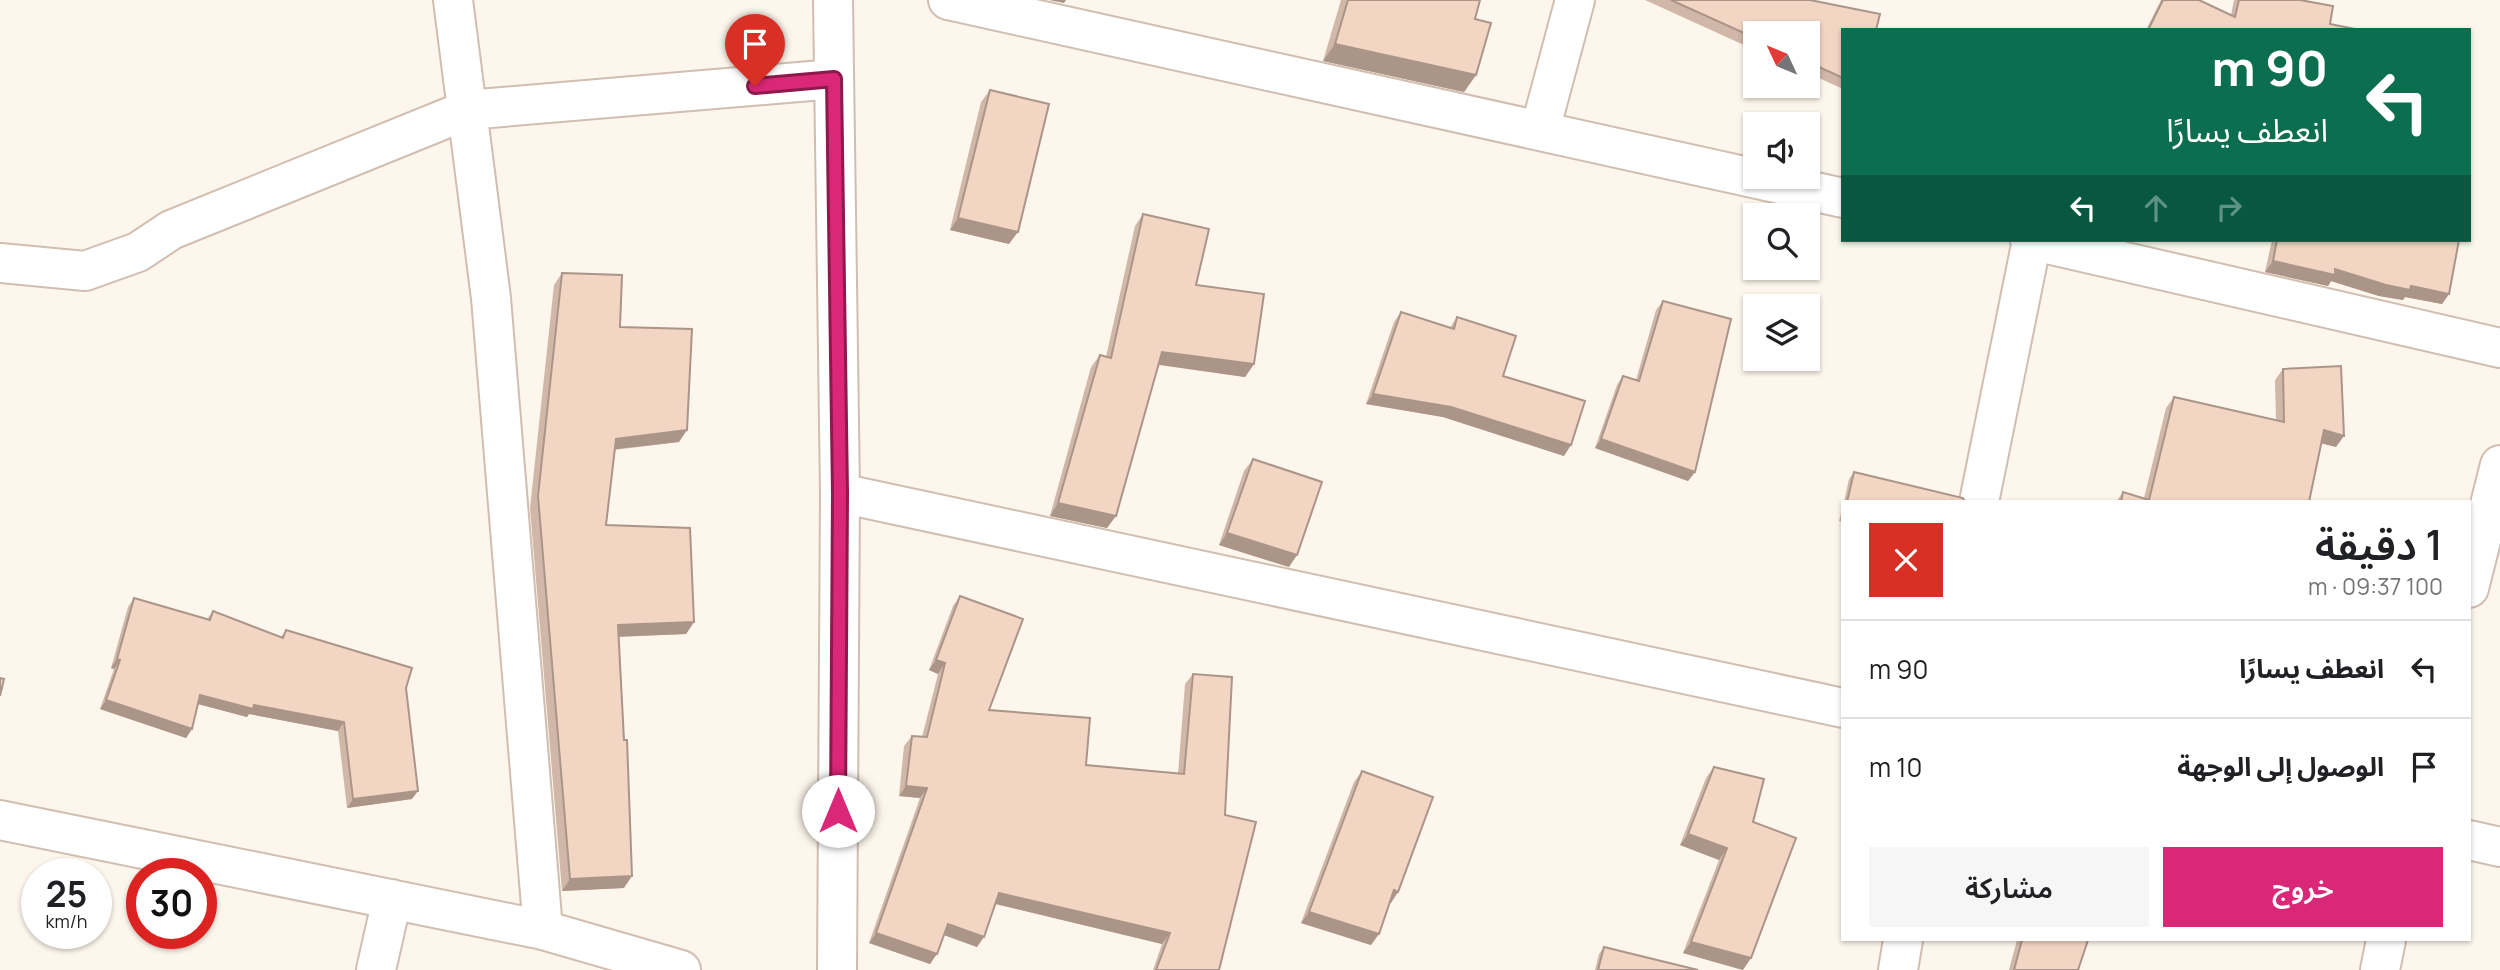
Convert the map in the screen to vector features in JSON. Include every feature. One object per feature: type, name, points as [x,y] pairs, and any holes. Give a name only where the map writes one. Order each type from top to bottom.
[{"type":"street","points":[[453,0],[491,298],[543,930]]},
{"type":"street","points":[[833,0],[840,493],[837,970]]},
{"type":"street","points":[[948,0],[1841,198]]},
{"type":"street","points":[[1540,130],[1575,0]]},
{"type":"street","points":[[0,263],[85,271],[138,252],[171,230],[467,110],[834,79]]},
{"type":"street","points":[[1979,500],[2031,242]]},
{"type":"street","points":[[2040,242],[2500,348]]},
{"type":"street","points":[[2471,580],[2500,465]]},
{"type":"street","points":[[840,493],[1841,708]]},
{"type":"street","points":[[0,820],[543,930],[681,970]]},
{"type":"street","points":[[2471,840],[2500,847]]},
{"type":"street","points":[[376,970],[391,899]]},
{"type":"street","points":[[1898,970],[1903,941]]},
{"type":"street","points":[[2380,970],[2386,941]]},
{"type":"building","points":[[1348,0],[1480,0],[1475,19],[1491,23],[1476,75],[1335,44]]},
{"type":"building","points":[[1671,0],[1810,0],[1880,14],[1876,28],[1841,28],[1841,77],[1820,67],[1820,21],[1743,21],[1743,33]]},
{"type":"building","points":[[2163,0],[2199,0],[2235,17],[2239,0],[2300,0],[2333,6],[2330,24],[2350,28],[2149,28]]},
{"type":"building","points":[[990,90],[1049,104],[1018,232],[958,218]]},
{"type":"building","points":[[1143,214],[1209,229],[1196,285],[1264,294],[1254,364],[1162,352],[1116,516],[1058,503],[1100,355],[1111,358]]},
{"type":"building","points":[[2277,242],[2459,242],[2449,294],[2411,286],[2410,290],[2386,285],[2335,269],[2335,275],[2273,261]]},
{"type":"building","points":[[562,273],[622,275],[620,327],[692,329],[687,430],[616,439],[606,525],[690,528],[694,622],[618,625],[624,740],[627,740],[632,876],[570,879],[538,496]]},
{"type":"building","points":[[1663,301],[1731,319],[1695,472],[1601,439],[1623,376],[1639,381]]},
{"type":"building","points":[[1401,312],[1454,329],[1457,317],[1516,336],[1503,376],[1585,401],[1571,445],[1451,407],[1373,394]]},
{"type":"building","points":[[2341,366],[2344,436],[2324,430],[2309,500],[2149,500],[2174,397],[2284,422],[2283,369]]},
{"type":"building","points":[[1253,459],[1322,482],[1297,555],[1227,533]]},
{"type":"building","points":[[1854,472],[1964,500],[1847,500]]},
{"type":"building","points":[[2123,492],[2149,500],[2121,500]]},
{"type":"building","points":[[960,596],[1023,619],[989,710],[1090,718],[1086,765],[1184,774],[1193,674],[1232,677],[1225,815],[1256,822],[1219,970],[1156,970],[1170,933],[999,893],[984,937],[948,924],[937,954],[876,933],[927,788],[906,786],[912,736],[927,737],[945,663],[936,660]]},
{"type":"building","points":[[134,598],[210,620],[213,611],[283,638],[286,630],[412,668],[406,688],[418,791],[353,799],[344,722],[254,705],[253,709],[200,695],[192,729],[106,700],[120,660],[117,659]]},
{"type":"building","points":[[0,678],[4,679],[0,696]]},
{"type":"building","points":[[1714,767],[1764,779],[1753,822],[1796,838],[1751,958],[1691,942],[1727,848],[1688,834]]},
{"type":"building","points":[[1362,771],[1433,797],[1398,892],[1394,890],[1379,934],[1309,912]]},
{"type":"building","points":[[2022,941],[2088,941],[2078,970],[2014,970]]},
{"type":"building","points":[[1604,947],[1698,970],[1598,970]]},
{"type":"route","points":[[755,86],[834,79],[840,493],[838,811]]}]
